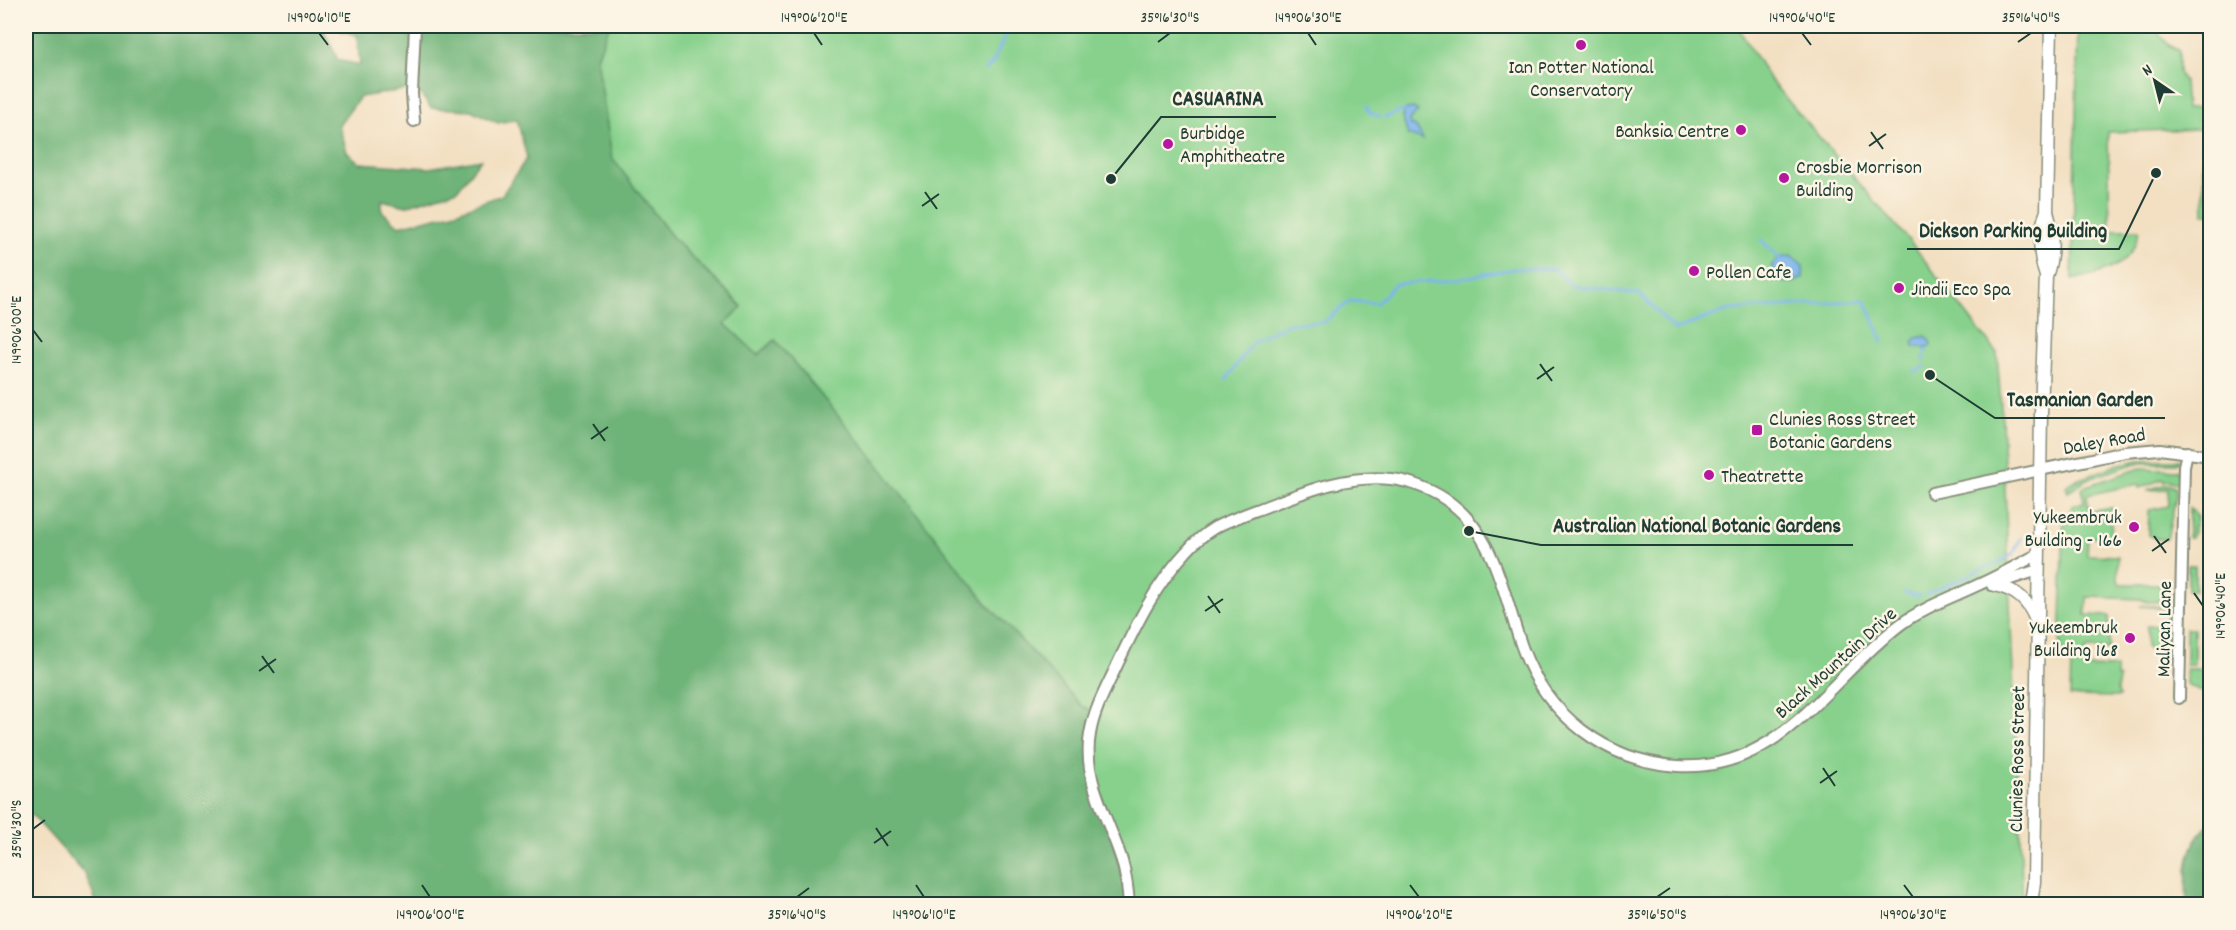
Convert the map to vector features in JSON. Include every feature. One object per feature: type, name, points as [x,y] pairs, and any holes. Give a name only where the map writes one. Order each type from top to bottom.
[{"type":"street","points":[[414,121],[412,93],[415,26]]},
{"type":"street","name":"Clunies Ross Street","points":[[2031,904],[2034,882],[2038,570],[2046,276],[2051,262],[2052,228],[2047,211],[2051,26]]},
{"type":"street","name":"Daley Road","points":[[1932,493],[2125,452],[2160,449],[2211,456]]},
{"type":"street","name":"Maliyan Lane","points":[[2179,698],[2184,466],[2187,452]]},
{"type":"street","name":"Black Mountain Drive","points":[[1129,904],[1128,887],[1121,859],[1096,796],[1090,774],[1090,734],[1096,712],[1154,593],[1187,550],[1212,529],[1289,498],[1342,481],[1389,479],[1427,489],[1449,501],[1464,515],[1488,547],[1522,650],[1537,681],[1556,707],[1575,726],[1597,741],[1625,755],[1652,763],[1682,766],[1717,763],[1751,752],[1786,732],[1808,714],[1869,651],[1901,624],[1931,606],[1979,585],[2039,554]]},
{"type":"street","name":"Black Mountain Drive","points":[[1979,585],[1995,585],[2038,570]]},
{"type":"street","points":[[1995,585],[2010,589],[2024,599],[2038,624]]},
{"type":"street","name":"Clunies Ross Street","points":[[2034,882],[2037,904]]},
{"type":"green space","points":[[26,26],[327,26],[324,31],[338,60],[360,65],[357,35],[341,31],[344,26],[609,26],[597,58],[612,158],[673,238],[742,307],[725,324],[758,355],[775,340],[874,459],[987,604],[1082,706],[1096,712],[1089,747],[1129,904],[97,904],[85,874],[32,815],[26,816]],"holes":[[[416,88],[431,108],[471,110],[498,123],[517,119],[527,158],[502,195],[453,213],[399,226],[382,211],[382,200],[406,206],[457,190],[481,159],[429,168],[360,163],[347,152],[339,125],[360,97]]]},
{"type":"green space","points":[[609,26],[1737,26],[1770,80],[1912,244],[1997,353],[2002,419],[2023,904],[1129,904],[1089,764],[1082,706],[1056,681],[985,601],[775,340],[758,355],[725,324],[742,306],[673,238],[612,158],[597,58]]},
{"type":"green space","points":[[2078,26],[2151,26],[2169,45],[2179,51],[2179,72],[2184,82],[2186,109],[2210,107],[2210,213],[2204,214],[2202,129],[2108,132],[2110,230],[2139,230],[2131,252],[2116,266],[2072,280]]},
{"type":"green space","points":[[2139,460],[2179,460],[2179,463],[2136,463],[2088,479],[2068,492],[2066,486],[2072,482],[2119,464]]},
{"type":"green space","points":[[2141,468],[2178,470],[2179,481],[2175,483],[2163,479],[2139,488],[2138,484],[2087,495],[2089,512],[2112,508],[2111,537],[2088,537],[2087,555],[2118,556],[2118,581],[2121,584],[2170,584],[2169,601],[2147,602],[2140,599],[2087,597],[2086,615],[2109,616],[2109,650],[2086,649],[2084,667],[2116,668],[2116,677],[2119,678],[2117,692],[2119,697],[2070,696],[2071,657],[2060,656],[2064,515],[2070,514],[2073,505],[2084,502],[2082,489],[2086,486]]},
{"type":"green space","points":[[2167,484],[2176,488],[2176,496],[2167,539],[2157,539],[2148,535],[2149,510],[2169,506],[2168,489],[2147,490]]},
{"type":"green space","points":[[2189,508],[2197,518],[2191,538],[2188,538]]},
{"type":"green space","points":[[2188,565],[2195,565],[2195,590],[2188,590]]},
{"type":"green space","points":[[2140,606],[2176,607],[2164,651],[2146,648],[2147,626],[2165,626],[2168,608]]},
{"type":"green space","points":[[2186,629],[2194,629],[2194,665],[2186,665]]},
{"type":"green space","points":[[2186,669],[2210,669],[2210,684],[2203,692],[2186,684]]},
{"type":"green space","points":[[2210,824],[2210,904],[2187,904],[2186,882],[2191,850]]},
{"type":"water","points":[[1413,108],[1418,111],[1409,120],[1411,126],[1416,127],[1423,140],[1408,135],[1403,120],[1404,111]]},
{"type":"water","points":[[1791,256],[1803,266],[1803,278],[1794,282],[1781,282],[1771,266],[1779,258]]},
{"type":"water","points":[[1926,336],[1931,343],[1926,350],[1923,347],[1914,346],[1913,342],[1917,338]]},
{"type":"waterway","points":[[985,70],[992,64],[1010,26]]},
{"type":"waterway","points":[[1367,107],[1369,112],[1380,117]]},
{"type":"waterway","points":[[1385,117],[1404,111]]},
{"type":"waterway","points":[[1761,240],[1781,259]]},
{"type":"waterway","points":[[1226,380],[1254,341],[1289,323],[1324,322],[1350,301],[1377,303],[1395,284],[1457,279],[1513,269],[1555,269],[1571,285],[1640,294],[1675,330],[1728,310],[1865,300],[1883,342]]},
{"type":"waterway","points":[[1914,372],[1925,367]]},
{"type":"waterway","points":[[1926,594],[2005,559],[2014,553],[2020,539]]},
{"type":"waterway","points":[[1905,593],[1919,596]]},
{"type":"place","name":"Ian Potter National Conservatory","points":[[1581,45]]},
{"type":"place","name":"Banksia Centre","points":[[1741,130]]},
{"type":"place","name":"Burbidge Amphitheatre","points":[[1168,144]]},
{"type":"place","name":"Dickson Parking Building","points":[[2156,173]]},
{"type":"place","name":"Crosbie Morrison Building","points":[[1784,178]]},
{"type":"place","name":"CASUARINA","points":[[1111,179]]},
{"type":"place","name":"Pollen Cafe","points":[[1694,271]]},
{"type":"place","name":"Jindii Eco Spa","points":[[1899,288]]},
{"type":"place","name":"Tasmanian Garden","points":[[1930,375]]},
{"type":"place","name":"Clunies Ross Street Botanic Gardens","points":[[1757,430]]},
{"type":"place","name":"Theatrette","points":[[1709,475]]},
{"type":"place","name":"Yukeembruk Building - 166","points":[[2134,527]]},
{"type":"place","name":"Australian National Botanic Gardens","points":[[1469,531]]},
{"type":"place","name":"Yukeembruk Building 168","points":[[2130,638]]}]
